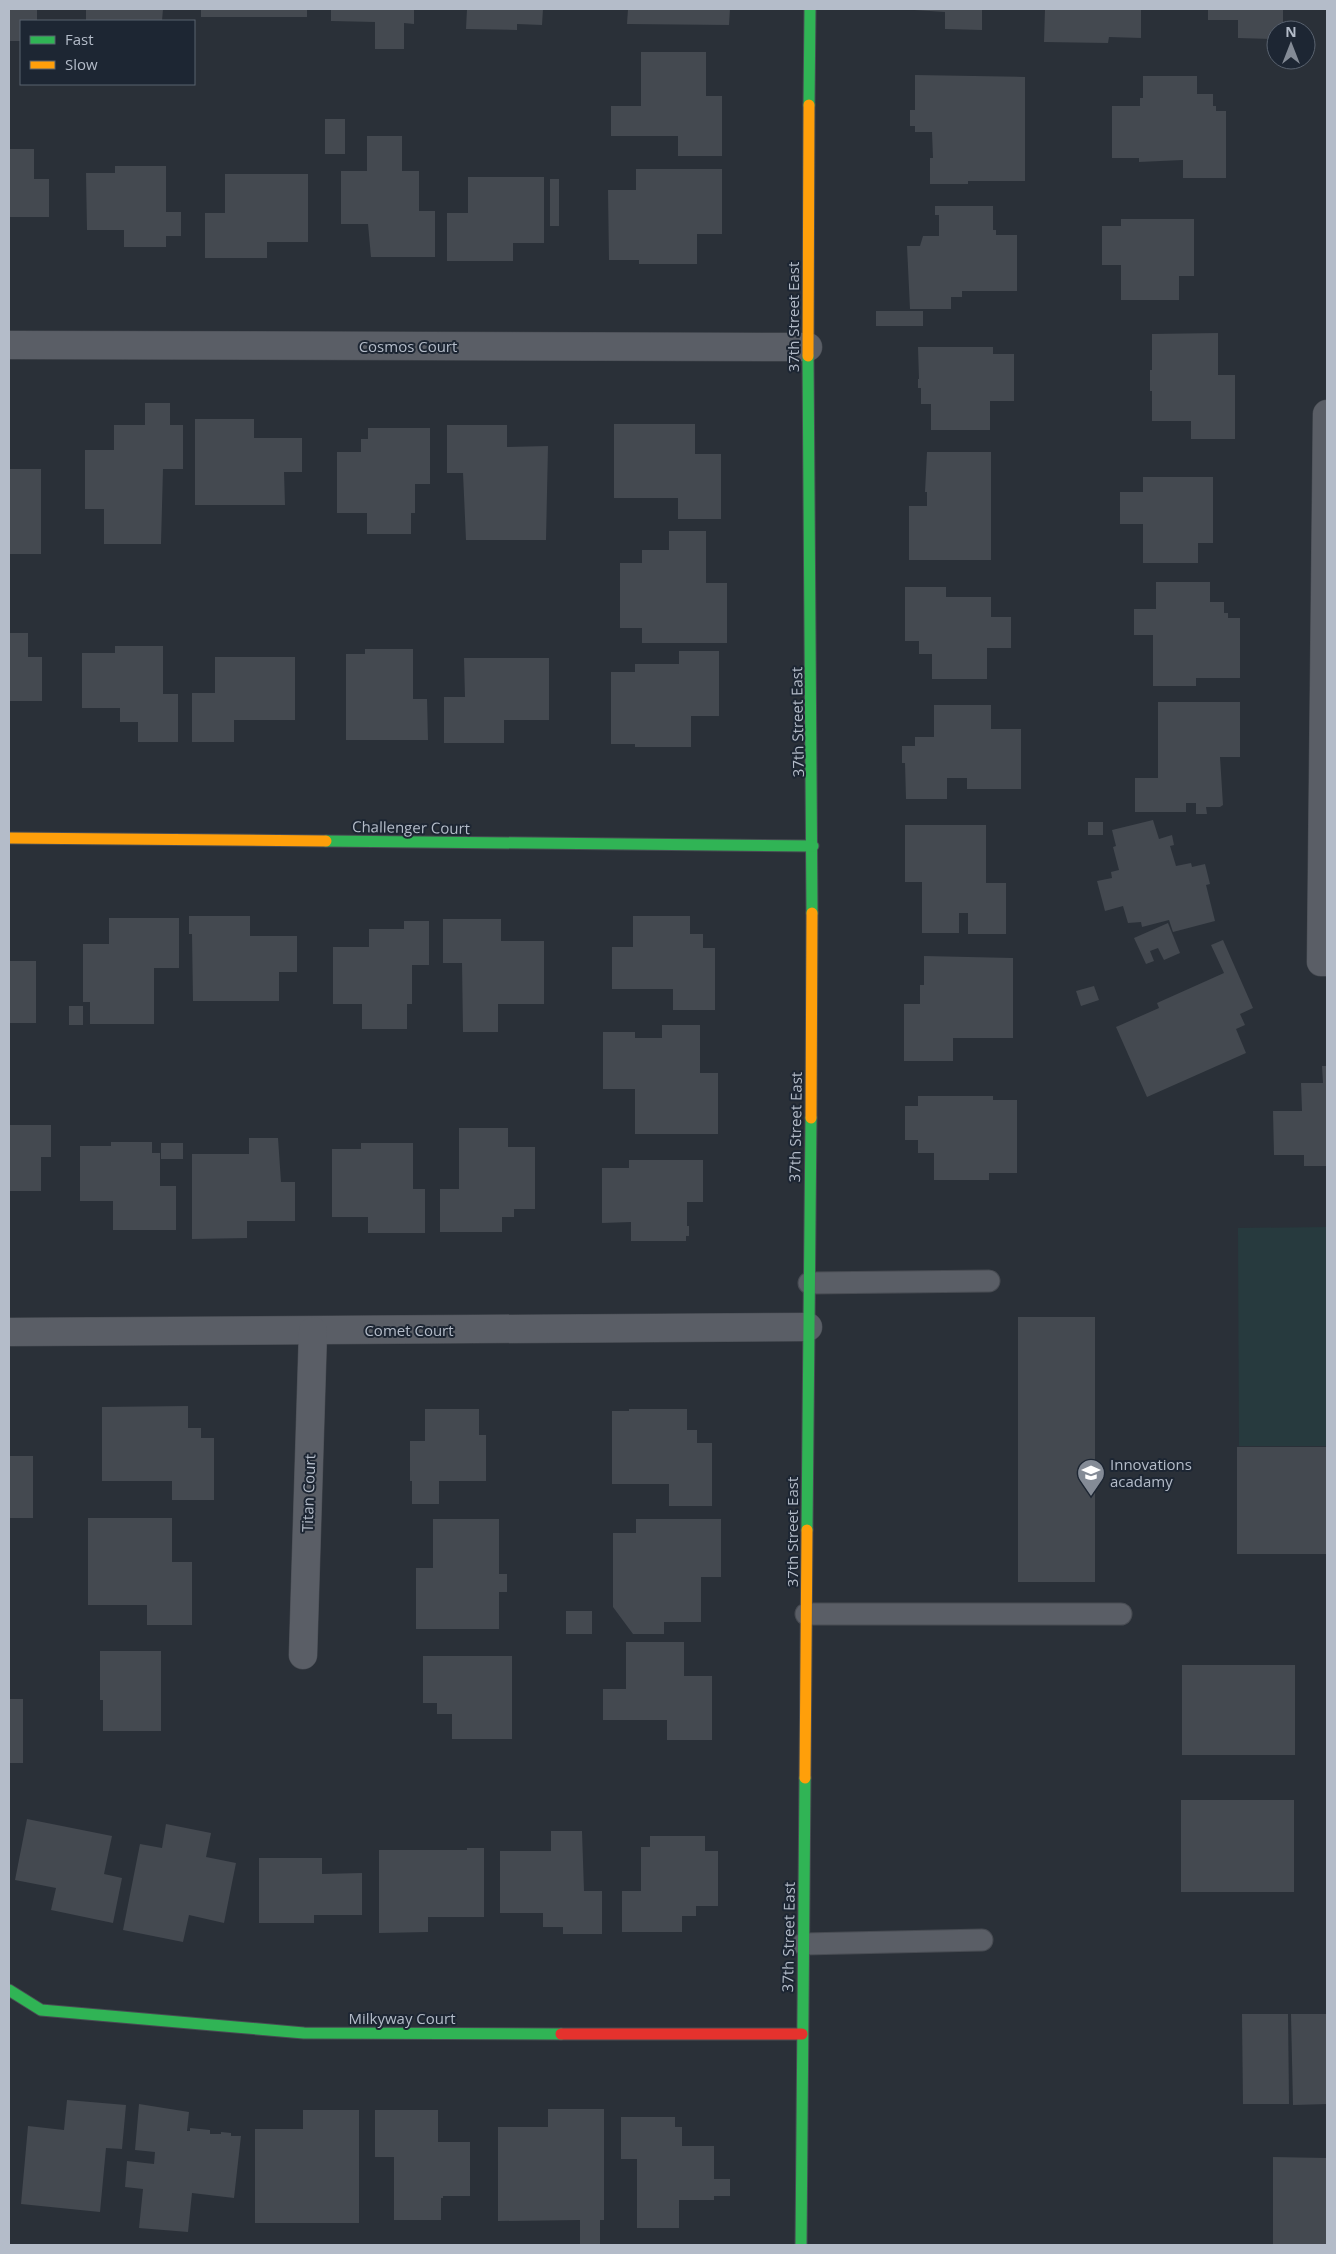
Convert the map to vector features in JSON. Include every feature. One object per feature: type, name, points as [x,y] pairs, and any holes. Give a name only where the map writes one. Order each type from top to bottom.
[{"type":"street","name":"37th Street East","points":[[801,2245],[813,846],[808,347],[810,9]]},
{"type":"street","name":"Cosmos Court","points":[[9,345],[808,347]]},
{"type":"street","points":[[1324,962],[1327,414]]},
{"type":"street","name":"Challenger Court","points":[[9,838],[813,846]]},
{"type":"street","name":"Comet Court","points":[[9,1332],[808,1327]]},
{"type":"street","name":"Titan Court","points":[[302,1655],[313,1331]]},
{"type":"street","name":"Milkyway Court","points":[[9,1990],[41,2010],[304,2033],[802,2034]]},
{"type":"lane","points":[[809,1283],[989,1281]]},
{"type":"lane","points":[[806,1614],[1121,1614]]},
{"type":"lane","points":[[803,1944],[982,1940]]},
{"type":"green space","points":[[1327,1227],[1327,1446],[1239,1446],[1238,1228]]},
{"type":"building","points":[[9,9],[37,9],[37,20],[20,20],[20,41],[9,41]]},
{"type":"building","points":[[86,9],[163,9],[162,20],[86,20]]},
{"type":"building","points":[[201,9],[307,9],[307,17],[201,17]]},
{"type":"building","points":[[331,9],[414,9],[414,24],[404,23],[404,49],[375,49],[375,22],[331,21]]},
{"type":"building","points":[[467,9],[543,9],[542,25],[517,24],[517,30],[466,29]]},
{"type":"building","points":[[628,9],[730,9],[729,25],[627,24]]},
{"type":"building","points":[[914,9],[982,9],[982,30],[945,29],[945,12]]},
{"type":"building","points":[[1045,9],[1141,9],[1141,38],[1109,37],[1108,43],[1044,42]]},
{"type":"building","points":[[1208,9],[1283,9],[1283,20],[1266,20],[1266,39],[1238,38],[1238,20],[1208,20]]},
{"type":"building","points":[[641,52],[706,52],[706,96],[722,96],[722,156],[678,156],[678,136],[611,136],[611,106],[641,106]]},
{"type":"building","points":[[915,75],[1025,77],[1025,181],[968,181],[968,184],[930,184],[930,158],[933,158],[932,132],[915,132],[915,126],[910,126],[910,110],[915,110]]},
{"type":"building","points":[[1143,76],[1197,76],[1197,94],[1213,94],[1213,106],[1216,106],[1216,111],[1226,111],[1226,178],[1183,178],[1183,160],[1139,162],[1139,158],[1112,158],[1112,106],[1140,106],[1140,98],[1143,98]]},
{"type":"building","points":[[325,119],[345,119],[345,154],[325,154]]},
{"type":"building","points":[[367,136],[402,136],[402,171],[419,171],[419,211],[435,211],[435,257],[371,257],[368,224],[341,224],[341,171],[367,171]]},
{"type":"building","points":[[9,149],[34,149],[34,179],[49,179],[49,217],[9,217]]},
{"type":"building","points":[[115,166],[166,166],[166,212],[181,212],[181,236],[166,236],[166,247],[124,247],[124,230],[87,230],[86,173],[115,173]]},
{"type":"building","points":[[636,169],[722,169],[722,234],[697,234],[697,264],[639,264],[639,260],[609,260],[608,190],[636,190]]},
{"type":"building","points":[[225,174],[308,174],[308,242],[267,242],[267,258],[205,258],[205,213],[225,213]]},
{"type":"building","points":[[468,177],[544,177],[544,243],[513,243],[513,261],[447,261],[447,213],[468,213]]},
{"type":"building","points":[[550,179],[559,179],[559,226],[550,226]]},
{"type":"building","points":[[935,206],[993,206],[993,230],[996,230],[996,235],[1017,235],[1017,291],[962,291],[962,297],[951,297],[951,309],[910,309],[907,246],[920,246],[923,236],[939,236],[939,215],[935,215]]},
{"type":"building","points":[[1121,219],[1194,219],[1194,276],[1179,276],[1179,300],[1121,300],[1121,265],[1102,265],[1102,226],[1121,226]]},
{"type":"building","points":[[876,311],[923,311],[923,326],[876,326]]},
{"type":"building","points":[[1218,333],[1218,375],[1235,375],[1235,439],[1191,439],[1191,421],[1152,421],[1150,370],[1152,370],[1152,334]]},
{"type":"building","points":[[918,347],[993,347],[993,354],[1014,354],[1014,401],[990,401],[990,430],[931,430],[931,404],[921,404],[921,388],[918,388]]},
{"type":"building","points":[[145,403],[170,403],[170,425],[183,425],[183,469],[163,469],[161,544],[104,544],[104,509],[85,509],[85,450],[114,450],[114,425],[145,425]]},
{"type":"building","points":[[195,419],[254,419],[254,438],[302,438],[302,472],[284,472],[285,505],[195,505]]},
{"type":"building","points":[[614,424],[695,424],[695,454],[721,454],[721,519],[678,519],[678,498],[614,498]]},
{"type":"building","points":[[447,425],[507,425],[507,447],[548,446],[546,540],[466,540],[463,473],[447,473]]},
{"type":"building","points":[[368,428],[430,428],[430,484],[415,484],[415,513],[411,513],[411,534],[367,534],[367,513],[337,513],[337,452],[361,452],[361,439],[368,439]]},
{"type":"building","points":[[927,452],[991,452],[991,560],[909,560],[909,506],[927,506],[927,492],[925,492]]},
{"type":"building","points":[[9,469],[41,469],[41,554],[9,554]]},
{"type":"building","points":[[1143,477],[1213,477],[1213,543],[1198,543],[1198,563],[1143,563],[1143,524],[1120,524],[1120,492],[1143,492]]},
{"type":"building","points":[[669,531],[706,531],[706,583],[727,583],[727,643],[642,643],[642,628],[620,628],[620,563],[642,563],[642,550],[669,550]]},
{"type":"building","points":[[1156,582],[1210,582],[1210,602],[1224,602],[1224,613],[1228,613],[1228,618],[1240,618],[1240,678],[1196,678],[1196,686],[1153,686],[1153,635],[1134,635],[1134,609],[1156,609]]},
{"type":"building","points":[[905,587],[946,587],[946,597],[991,597],[991,617],[1011,617],[1011,648],[987,648],[987,679],[932,679],[932,654],[919,654],[919,641],[905,641]]},
{"type":"building","points":[[9,633],[28,633],[28,657],[42,657],[42,701],[9,701]]},
{"type":"building","points":[[115,646],[163,646],[163,694],[178,694],[178,742],[138,742],[138,722],[120,722],[120,708],[82,708],[82,653],[115,653]]},
{"type":"building","points":[[365,649],[413,649],[413,699],[427,699],[428,740],[346,740],[346,654],[365,654]]},
{"type":"building","points":[[679,651],[719,651],[719,716],[691,716],[691,747],[635,747],[635,744],[611,744],[611,672],[635,672],[635,664],[679,664]]},
{"type":"building","points":[[215,657],[295,657],[295,720],[234,720],[234,742],[192,742],[192,693],[215,693]]},
{"type":"building","points":[[464,658],[549,658],[549,720],[504,720],[504,743],[444,743],[444,697],[465,697]]},
{"type":"building","points":[[1158,702],[1240,702],[1240,757],[1220,757],[1223,805],[1220,807],[1206,807],[1207,814],[1196,814],[1196,803],[1186,803],[1186,812],[1135,812],[1135,778],[1158,778]]},
{"type":"building","points":[[934,705],[991,705],[991,729],[1021,729],[1021,789],[967,789],[967,778],[947,778],[947,799],[906,799],[905,763],[902,763],[902,746],[915,746],[915,737],[934,737]]},
{"type":"building","points":[[1153,820],[1159,839],[1172,835],[1174,845],[1170,846],[1176,866],[1191,863],[1192,867],[1205,864],[1210,884],[1206,885],[1215,921],[1173,932],[1169,920],[1142,927],[1141,922],[1128,923],[1123,906],[1105,911],[1097,881],[1112,878],[1111,872],[1119,870],[1113,847],[1116,846],[1112,830]]},
{"type":"building","points":[[1088,822],[1103,822],[1103,835],[1088,835]]},
{"type":"building","points":[[905,825],[986,825],[986,883],[1006,883],[1006,934],[968,934],[968,913],[959,913],[959,933],[922,933],[922,882],[905,882]]},
{"type":"building","points":[[189,916],[250,916],[250,936],[297,936],[297,972],[279,972],[279,1001],[193,1001],[192,934],[189,934]]},
{"type":"building","points":[[633,916],[690,916],[690,934],[703,934],[703,948],[715,948],[715,1010],[673,1010],[673,989],[612,989],[612,947],[633,947]]},
{"type":"building","points":[[109,918],[179,918],[179,968],[154,968],[154,1024],[90,1024],[90,1002],[83,1002],[83,944],[109,944]]},
{"type":"building","points":[[443,919],[501,919],[501,941],[544,941],[544,1004],[498,1004],[498,1032],[463,1032],[462,963],[443,963]]},
{"type":"building","points":[[404,921],[429,921],[429,965],[412,965],[412,1004],[407,1004],[407,1029],[362,1029],[362,1004],[333,1004],[333,947],[369,947],[369,929],[404,929]]},
{"type":"building","points":[[1168,923],[1180,953],[1164,960],[1158,948],[1150,951],[1154,961],[1146,964],[1134,938]]},
{"type":"building","points":[[1223,940],[1253,1008],[1240,1014],[1245,1025],[1236,1029],[1246,1053],[1147,1097],[1116,1027],[1159,1008],[1157,1003],[1224,973],[1211,945]]},
{"type":"building","points":[[924,956],[1013,958],[1013,1038],[953,1038],[953,1061],[904,1061],[904,1004],[920,1004],[920,985],[924,985]]},
{"type":"building","points":[[9,961],[36,961],[36,1023],[9,1023]]},
{"type":"building","points":[[1094,986],[1099,1000],[1081,1006],[1076,991]]},
{"type":"building","points":[[69,1006],[83,1006],[83,1025],[69,1025]]},
{"type":"building","points":[[662,1025],[700,1025],[700,1073],[718,1073],[718,1134],[635,1134],[635,1089],[603,1089],[603,1032],[635,1032],[635,1038],[662,1038]]},
{"type":"building","points":[[1322,1066],[1327,1066],[1327,1166],[1304,1166],[1304,1155],[1274,1155],[1273,1111],[1302,1111],[1301,1083],[1323,1083]]},
{"type":"building","points":[[918,1096],[993,1096],[993,1100],[1017,1100],[1017,1173],[989,1173],[989,1180],[934,1180],[934,1153],[918,1153],[918,1140],[905,1140],[905,1106],[918,1106]]},
{"type":"building","points":[[9,1125],[51,1125],[51,1157],[41,1157],[41,1191],[9,1191]]},
{"type":"building","points":[[459,1128],[508,1128],[508,1147],[535,1147],[535,1209],[514,1209],[514,1217],[502,1217],[502,1232],[440,1232],[440,1189],[459,1189]]},
{"type":"building","points":[[249,1138],[278,1138],[281,1182],[295,1182],[295,1221],[247,1221],[247,1238],[192,1239],[192,1154],[249,1154]]},
{"type":"building","points":[[111,1142],[152,1142],[152,1153],[160,1153],[160,1186],[176,1186],[176,1230],[113,1230],[113,1201],[80,1201],[80,1146],[111,1146]]},
{"type":"building","points":[[161,1143],[183,1143],[183,1159],[161,1159]]},
{"type":"building","points":[[361,1143],[413,1143],[413,1189],[425,1189],[425,1233],[368,1233],[368,1217],[332,1217],[332,1149],[361,1149]]},
{"type":"building","points":[[629,1160],[703,1160],[703,1202],[687,1202],[689,1236],[686,1236],[686,1241],[631,1241],[631,1222],[602,1223],[602,1168],[629,1168]]},
{"type":"building","points":[[1018,1317],[1095,1317],[1095,1582],[1018,1582]]},
{"type":"building","points":[[188,1406],[188,1428],[201,1428],[201,1438],[214,1438],[214,1500],[172,1500],[172,1481],[102,1481],[102,1407]]},
{"type":"building","points":[[425,1409],[479,1409],[479,1435],[486,1435],[486,1481],[439,1481],[439,1504],[412,1504],[410,1441],[425,1441]]},
{"type":"building","points":[[629,1409],[687,1409],[687,1430],[697,1430],[697,1443],[712,1443],[712,1506],[669,1506],[669,1484],[612,1484],[612,1411],[629,1411]]},
{"type":"building","points":[[1237,1447],[1327,1447],[1327,1554],[1237,1554]]},
{"type":"building","points":[[9,1456],[33,1456],[33,1518],[9,1518]]},
{"type":"building","points":[[88,1518],[172,1518],[172,1562],[192,1562],[192,1625],[147,1625],[147,1605],[88,1605]]},
{"type":"building","points":[[433,1519],[499,1519],[499,1574],[507,1574],[507,1592],[499,1592],[499,1629],[416,1629],[416,1568],[433,1568]]},
{"type":"building","points":[[636,1519],[721,1519],[721,1577],[701,1577],[701,1622],[664,1622],[664,1634],[633,1634],[613,1607],[613,1533],[636,1533]]},
{"type":"building","points":[[566,1611],[592,1611],[592,1634],[566,1634]]},
{"type":"building","points":[[626,1642],[684,1642],[684,1676],[712,1676],[712,1740],[667,1740],[667,1720],[603,1720],[603,1689],[626,1689]]},
{"type":"building","points":[[100,1651],[161,1651],[161,1731],[103,1731],[103,1700],[100,1700]]},
{"type":"building","points":[[423,1656],[512,1656],[512,1739],[452,1739],[452,1714],[437,1714],[437,1703],[423,1703]]},
{"type":"building","points":[[1182,1665],[1295,1665],[1295,1755],[1182,1755]]},
{"type":"building","points":[[9,1699],[23,1699],[23,1763],[9,1763]]},
{"type":"building","points":[[1181,1800],[1294,1800],[1294,1892],[1181,1892]]},
{"type":"building","points":[[27,1819],[112,1836],[104,1874],[122,1878],[113,1923],[51,1910],[56,1888],[15,1880]]},
{"type":"building","points":[[166,1824],[211,1833],[206,1857],[236,1863],[224,1923],[189,1915],[183,1942],[123,1930],[140,1844],[162,1848]]},
{"type":"building","points":[[551,1831],[582,1831],[584,1891],[602,1891],[602,1934],[563,1934],[563,1927],[543,1927],[543,1913],[500,1913],[500,1851],[551,1851]]},
{"type":"building","points":[[650,1836],[705,1836],[705,1851],[718,1851],[718,1906],[696,1906],[696,1916],[682,1916],[682,1932],[622,1932],[622,1891],[641,1891],[641,1847],[650,1847]]},
{"type":"building","points":[[467,1848],[484,1848],[484,1917],[428,1917],[428,1932],[379,1933],[379,1850],[467,1850]]},
{"type":"building","points":[[259,1858],[322,1858],[322,1874],[362,1873],[362,1915],[314,1915],[314,1923],[259,1923]]},
{"type":"building","points":[[1242,2014],[1288,2014],[1289,2104],[1243,2104]]},
{"type":"building","points":[[1291,2014],[1327,2014],[1327,2104],[1293,2105]]},
{"type":"building","points":[[67,2100],[126,2105],[122,2149],[106,2148],[100,2212],[21,2204],[28,2126],[64,2130]]},
{"type":"building","points":[[139,2104],[189,2112],[187,2131],[190,2131],[190,2128],[210,2130],[210,2134],[221,2134],[221,2132],[231,2133],[231,2136],[241,2136],[234,2198],[192,2193],[188,2232],[139,2228],[143,2189],[125,2187],[127,2161],[154,2164],[155,2152],[135,2150]]},
{"type":"building","points":[[548,2109],[604,2109],[604,2220],[600,2220],[600,2245],[580,2245],[580,2220],[498,2221],[498,2127],[548,2127]]},
{"type":"building","points":[[303,2110],[359,2110],[359,2223],[255,2223],[255,2129],[303,2129]]},
{"type":"building","points":[[375,2110],[438,2110],[438,2142],[470,2142],[470,2196],[443,2196],[441,2198],[441,2220],[394,2220],[394,2157],[375,2157]]},
{"type":"building","points":[[621,2117],[675,2117],[675,2127],[682,2127],[682,2146],[714,2146],[714,2179],[730,2179],[730,2196],[714,2196],[714,2200],[679,2200],[679,2228],[637,2228],[637,2159],[621,2159]]},
{"type":"building","points":[[1273,2157],[1327,2158],[1327,2245],[1273,2245]]},
{"type":"traffic: fast","points":[[809,105],[810,9]]},
{"type":"traffic: fast","points":[[808,356],[812,913]]},
{"type":"traffic: fast","points":[[326,841],[813,846]]},
{"type":"traffic: fast","points":[[807,1530],[811,1118]]},
{"type":"traffic: fast","points":[[801,2245],[805,1778]]},
{"type":"traffic: fast","points":[[9,1990],[41,2010],[304,2033],[561,2034]]},
{"type":"traffic: slow","points":[[808,356],[809,105]]},
{"type":"traffic: slow","points":[[9,838],[326,841]]},
{"type":"traffic: slow","points":[[811,1118],[812,913]]},
{"type":"traffic: slow","points":[[805,1778],[807,1530]]},
{"type":"traffic: jam","points":[[561,2034],[802,2034]]},
{"type":"place","name":"Innovations acadamy","points":[[1091,1497]]}]
